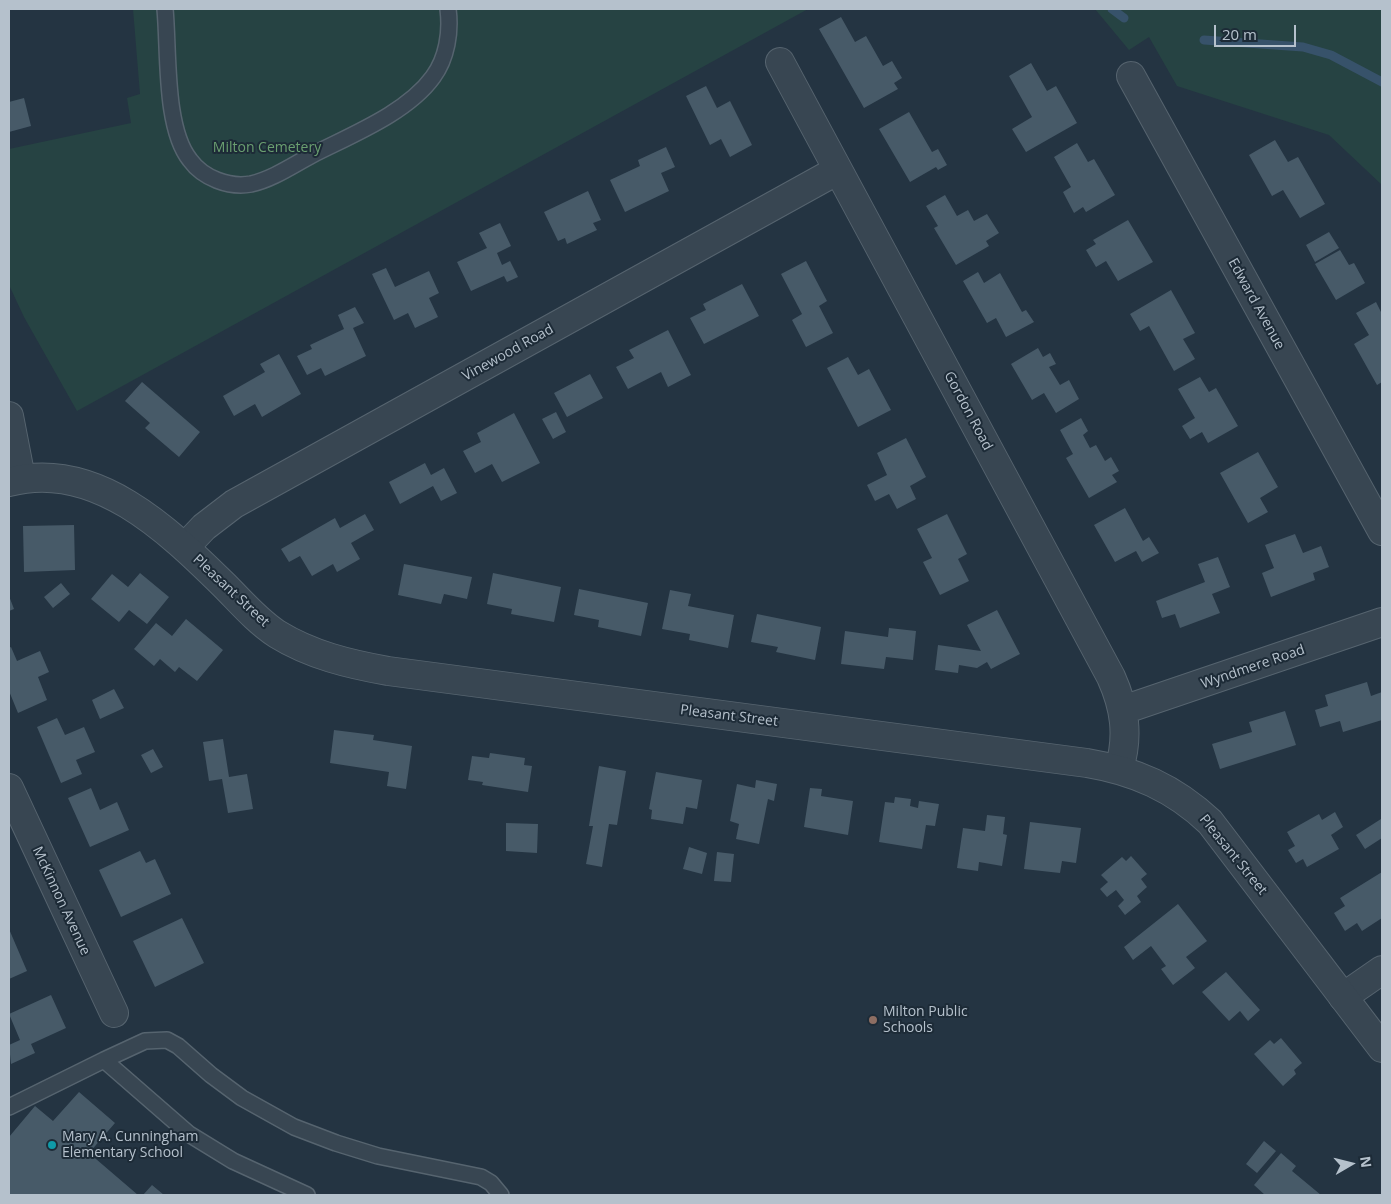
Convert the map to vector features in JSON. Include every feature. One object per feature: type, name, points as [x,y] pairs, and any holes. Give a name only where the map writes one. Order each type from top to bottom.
[{"type":"street","name":"Gordon Road","points":[[780,62],[1102,658],[1124,710],[1125,740],[1119,769]]},
{"type":"street","name":"Edward Avenue","points":[[1131,76],[1382,531]]},
{"type":"street","name":"Vinewood Road","points":[[185,547],[204,527],[234,504],[838,170]]},
{"type":"street","points":[[9,416],[15,480]]},
{"type":"street","name":"Pleasant Street","points":[[15,480],[35,477],[64,479],[94,488],[144,516],[185,547],[261,621],[276,633],[310,650],[348,663],[388,671],[1087,762],[1119,769],[1182,798],[1210,822],[1382,1048]]},
{"type":"street","name":"Wyndmere Road","points":[[1124,710],[1382,622]]},
{"type":"street","name":"McKinnon Avenue","points":[[9,788],[114,1013]]},
{"type":"street","points":[[1344,998],[1382,970]]},
{"type":"lane","points":[[165,9],[174,120],[182,149],[199,170],[210,177],[236,184],[250,184],[276,174],[397,109],[417,94],[434,76],[442,62],[449,30],[448,9]]},
{"type":"lane","points":[[9,1107],[145,1041],[167,1040],[178,1046],[226,1087],[275,1118],[314,1135],[378,1156],[481,1177],[491,1183],[501,1195]]},
{"type":"lane","points":[[104,1060],[189,1134],[233,1161],[307,1195]]},
{"type":"green space","name":"Milton Cemetery","points":[[133,9],[808,9],[77,411],[24,317],[9,285],[9,149],[131,123],[127,98],[140,94]]},
{"type":"green space","points":[[1095,9],[1382,9],[1382,185],[1329,135],[1177,86],[1149,37],[1129,50]]},
{"type":"building","points":[[841,17],[855,42],[866,36],[883,66],[892,61],[902,78],[894,83],[898,89],[864,108],[819,29]]},
{"type":"building","points":[[1031,63],[1047,91],[1056,86],[1077,123],[1026,152],[1012,129],[1032,117],[1009,76]]},
{"type":"building","points":[[706,86],[717,108],[730,101],[752,145],[730,157],[721,139],[710,145],[686,96]]},
{"type":"building","points":[[24,98],[31,126],[9,132],[9,102]]},
{"type":"building","points":[[909,112],[932,152],[938,149],[947,165],[938,170],[936,167],[910,182],[879,129]]},
{"type":"building","points":[[1275,140],[1288,162],[1298,157],[1325,204],[1300,218],[1283,190],[1272,196],[1249,155]]},
{"type":"building","points":[[1077,143],[1088,162],[1094,159],[1115,195],[1086,212],[1083,207],[1074,213],[1063,192],[1071,187],[1054,157]]},
{"type":"building","points":[[666,147],[675,167],[661,173],[669,191],[625,212],[610,180],[640,166],[638,160]]},
{"type":"building","points":[[588,191],[601,220],[593,223],[597,230],[567,244],[565,238],[558,241],[544,212]]},
{"type":"building","points":[[945,195],[957,216],[968,210],[974,221],[987,214],[999,233],[986,241],[989,246],[956,265],[934,228],[938,226],[926,206]]},
{"type":"building","points":[[1128,220],[1153,262],[1118,281],[1106,261],[1096,267],[1086,250],[1096,244],[1093,240]]},
{"type":"building","points":[[500,223],[511,246],[497,253],[502,265],[510,261],[518,277],[507,282],[504,276],[471,291],[457,262],[487,248],[479,233]]},
{"type":"building","points":[[1329,232],[1339,248],[1315,262],[1306,245]]},
{"type":"building","points":[[1340,250],[1349,265],[1354,263],[1365,283],[1336,300],[1315,264]]},
{"type":"building","points":[[806,261],[827,301],[819,306],[833,333],[806,347],[792,320],[802,314],[781,274]]},
{"type":"building","points":[[386,268],[395,287],[429,271],[439,293],[429,298],[438,317],[415,328],[408,313],[394,320],[372,274]]},
{"type":"building","points":[[978,272],[984,283],[1000,273],[1022,312],[1026,310],[1034,322],[1006,337],[996,318],[987,323],[963,281]]},
{"type":"building","points":[[742,284],[759,316],[704,344],[690,318],[706,310],[703,304]]},
{"type":"building","points":[[1171,290],[1195,333],[1183,339],[1195,359],[1174,371],[1149,326],[1140,331],[1130,314]]},
{"type":"building","points":[[1376,302],[1382,314],[1382,382],[1377,385],[1354,344],[1369,335],[1356,313]]},
{"type":"building","points":[[355,307],[364,323],[353,328],[366,356],[325,376],[321,368],[307,375],[297,356],[312,349],[310,345],[344,329],[338,315]]},
{"type":"building","points":[[668,330],[691,375],[668,387],[661,372],[628,389],[616,367],[634,358],[629,350]]},
{"type":"building","points":[[1038,348],[1043,357],[1050,353],[1056,364],[1049,367],[1060,385],[1069,380],[1079,399],[1056,413],[1044,393],[1032,400],[1011,364]]},
{"type":"building","points":[[279,354],[301,394],[262,417],[255,404],[234,416],[223,396],[265,372],[260,364]]},
{"type":"building","points":[[848,357],[858,375],[869,369],[891,410],[858,427],[827,368]]},
{"type":"building","points":[[590,374],[603,398],[567,417],[554,393]]},
{"type":"building","points":[[1200,377],[1209,392],[1216,388],[1238,426],[1208,443],[1202,432],[1190,439],[1182,426],[1195,418],[1178,389]]},
{"type":"building","points":[[142,382],[200,432],[179,457],[145,428],[150,423],[125,401]]},
{"type":"building","points":[[556,412],[566,432],[553,439],[542,419]]},
{"type":"building","points":[[514,413],[540,463],[502,482],[492,464],[475,473],[463,451],[481,442],[477,433]]},
{"type":"building","points":[[1081,418],[1088,431],[1083,435],[1090,448],[1096,445],[1105,461],[1111,457],[1119,471],[1112,475],[1117,482],[1089,498],[1066,458],[1073,454],[1060,430]]},
{"type":"building","points":[[906,438],[926,477],[910,486],[916,499],[897,509],[889,494],[875,501],[867,485],[887,475],[877,453]]},
{"type":"building","points":[[1258,452],[1278,487],[1260,498],[1268,512],[1248,523],[1220,473]]},
{"type":"building","points":[[425,463],[431,475],[444,468],[457,493],[441,501],[433,486],[400,504],[389,482]]},
{"type":"building","points":[[1125,508],[1143,541],[1149,537],[1159,553],[1142,562],[1136,551],[1115,562],[1094,525]]},
{"type":"building","points":[[365,514],[374,530],[351,543],[360,559],[337,572],[333,564],[312,576],[300,556],[289,562],[281,549],[335,518],[340,528]]},
{"type":"building","points":[[947,514],[967,554],[958,559],[969,581],[940,595],[923,562],[932,558],[917,529]]},
{"type":"building","points":[[74,525],[75,570],[24,572],[23,526]]},
{"type":"building","points":[[1295,534],[1303,553],[1321,546],[1329,567],[1313,573],[1315,580],[1271,597],[1262,573],[1274,568],[1265,545]]},
{"type":"building","points":[[1218,557],[1230,587],[1212,594],[1220,613],[1180,628],[1175,614],[1162,618],[1156,601],[1205,582],[1198,564]]},
{"type":"building","points":[[404,564],[472,577],[467,599],[444,594],[441,604],[398,595]]},
{"type":"building","points":[[140,573],[169,597],[147,624],[129,610],[119,622],[91,599],[112,574],[128,587]]},
{"type":"building","points":[[493,573],[561,587],[554,622],[511,614],[512,609],[487,604]]},
{"type":"building","points":[[61,583],[70,594],[53,608],[44,597]]},
{"type":"building","points":[[579,589],[648,603],[641,636],[598,627],[599,620],[574,615]]},
{"type":"building","points":[[670,590],[691,594],[688,606],[734,615],[728,648],[689,640],[690,634],[662,629]]},
{"type":"building","points":[[9,596],[14,609],[9,611]]},
{"type":"building","points":[[997,610],[1020,654],[991,669],[987,662],[977,668],[959,665],[958,673],[935,670],[938,645],[981,651],[967,625]]},
{"type":"building","points":[[757,614],[821,627],[815,660],[776,652],[778,647],[751,642]]},
{"type":"building","points":[[186,619],[223,650],[197,681],[179,667],[175,672],[160,659],[154,666],[134,649],[156,623],[172,636]]},
{"type":"building","points":[[889,628],[916,631],[913,660],[886,657],[884,669],[841,664],[845,631],[888,637]]},
{"type":"building","points":[[11,647],[17,661],[40,651],[49,672],[38,677],[47,700],[18,713],[9,691],[9,648]]},
{"type":"building","points":[[1367,682],[1371,696],[1382,692],[1382,720],[1343,732],[1340,721],[1320,727],[1315,710],[1328,706],[1325,695]]},
{"type":"building","points":[[114,689],[124,708],[100,719],[92,700]]},
{"type":"building","points":[[1285,711],[1296,745],[1220,769],[1212,744],[1252,732],[1249,722]]},
{"type":"building","points":[[57,718],[65,735],[84,727],[95,752],[76,760],[82,774],[61,783],[37,727]]},
{"type":"building","points":[[334,730],[374,735],[373,740],[412,746],[406,789],[387,786],[389,772],[330,763]]},
{"type":"building","points":[[223,739],[229,777],[247,774],[253,809],[228,813],[222,779],[209,781],[203,742]]},
{"type":"building","points":[[153,749],[163,767],[151,773],[141,755]]},
{"type":"building","points":[[490,753],[525,758],[524,765],[532,766],[528,792],[482,785],[483,782],[468,780],[472,756],[489,758]]},
{"type":"building","points":[[599,766],[626,771],[617,825],[609,824],[602,867],[586,864],[593,826],[589,826]]},
{"type":"building","points":[[656,772],[702,780],[697,809],[686,807],[683,824],[651,819],[652,810],[649,809]]},
{"type":"building","points":[[756,780],[777,784],[774,801],[768,799],[759,844],[736,839],[739,824],[730,821],[737,784],[755,788]]},
{"type":"building","points":[[91,788],[100,810],[117,802],[129,830],[90,847],[68,798]]},
{"type":"building","points":[[810,788],[822,789],[821,796],[853,801],[848,835],[804,827]]},
{"type":"building","points":[[895,797],[911,799],[910,806],[918,808],[919,801],[939,804],[935,826],[926,825],[922,849],[879,842],[885,802],[894,803]]},
{"type":"building","points":[[1335,812],[1343,827],[1331,835],[1339,849],[1307,867],[1303,859],[1296,863],[1288,850],[1295,846],[1287,832],[1319,814],[1322,820]]},
{"type":"building","points":[[987,815],[1005,817],[1003,834],[1007,835],[1002,866],[979,862],[978,871],[957,868],[963,828],[985,831]]},
{"type":"building","points":[[1381,819],[1382,838],[1365,849],[1356,835]]},
{"type":"building","points":[[1030,822],[1081,828],[1076,863],[1062,861],[1060,873],[1024,869]]},
{"type":"building","points":[[506,823],[538,824],[537,853],[506,851]]},
{"type":"building","points":[[689,847],[707,853],[702,874],[683,869]]},
{"type":"building","points":[[140,851],[146,863],[155,859],[171,894],[121,917],[99,870]]},
{"type":"building","points":[[717,852],[734,854],[731,882],[714,881]]},
{"type":"building","points":[[1131,856],[1147,874],[1141,879],[1147,887],[1137,896],[1141,902],[1125,915],[1118,906],[1124,900],[1116,890],[1107,897],[1100,889],[1108,882],[1101,875],[1122,857],[1126,861]]},
{"type":"building","points":[[1382,872],[1382,918],[1362,931],[1357,923],[1345,931],[1334,913],[1345,906],[1340,898]]},
{"type":"building","points":[[1178,904],[1207,941],[1186,957],[1195,968],[1173,985],[1161,969],[1166,966],[1151,946],[1133,960],[1124,947]]},
{"type":"building","points":[[182,918],[204,963],[155,987],[133,941]]},
{"type":"building","points":[[9,929],[27,971],[9,979]]},
{"type":"building","points":[[1226,972],[1260,1010],[1248,1021],[1240,1011],[1229,1021],[1202,992]]},
{"type":"building","points":[[51,995],[66,1028],[31,1044],[35,1053],[11,1064],[9,1045],[20,1040],[9,1014]]},
{"type":"building","points":[[1281,1038],[1302,1063],[1294,1070],[1296,1074],[1283,1086],[1254,1054],[1270,1040],[1274,1044]]},
{"type":"building","name":"Mary A. Cunningham Elementary School","points":[[79,1092],[115,1123],[89,1153],[138,1195],[9,1195],[9,1137],[35,1106],[53,1121]]},
{"type":"building","points":[[1264,1141],[1276,1151],[1257,1173],[1246,1164]]},
{"type":"building","points":[[1281,1153],[1296,1166],[1292,1171],[1321,1195],[1265,1195],[1254,1185]]},
{"type":"building","name":"Mary A. Cunningham Elementary School","points":[[152,1185],[164,1195],[143,1195]]},
{"type":"waterway","points":[[1112,9],[1124,18]]},
{"type":"waterway","points":[[1204,40],[1303,47],[1331,55],[1382,82]]},
{"type":"place","name":"Milton Public Schools","points":[[873,1020]]},
{"type":"place","name":"Mary A. Cunningham Elementary School","points":[[52,1145]]}]
